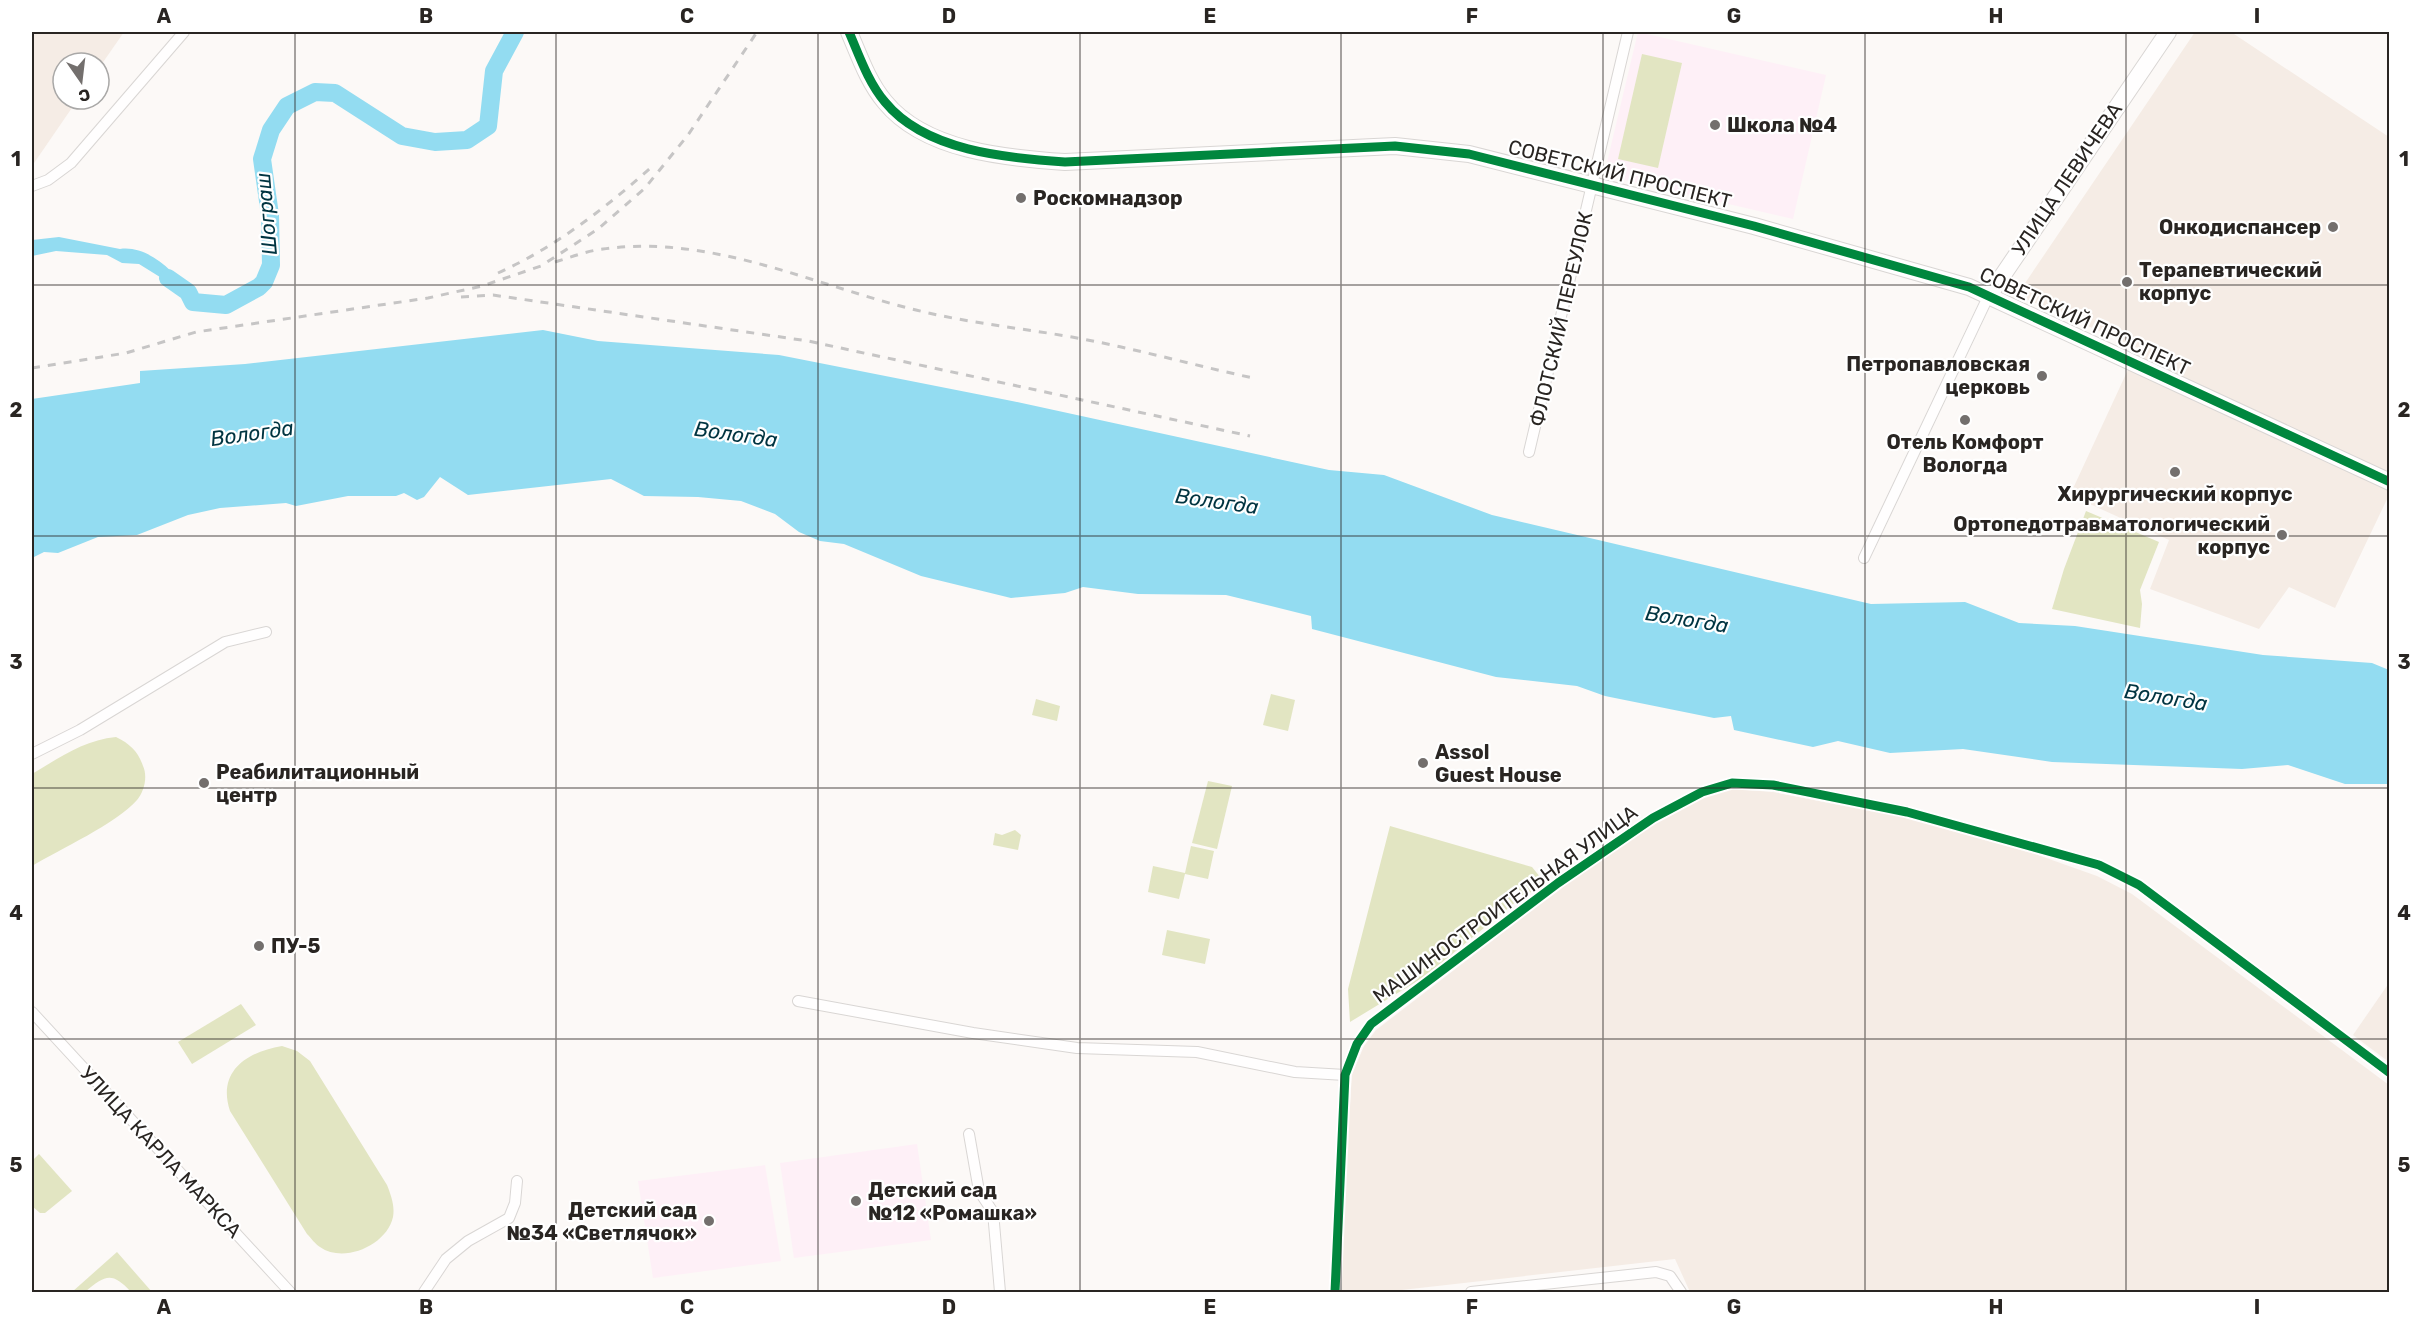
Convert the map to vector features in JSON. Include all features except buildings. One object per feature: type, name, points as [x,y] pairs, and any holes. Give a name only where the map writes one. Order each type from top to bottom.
[{"type":"street","points":[[32,186],[48,180],[71,163],[184,32]]},
{"type":"street","name":"ФЛОТСКИЙ ПЕРЕУЛОК","points":[[1529,452],[1628,32]]},
{"type":"street","name":"СОВЕТСКИЙ ПРОСПЕКТ","points":[[850,33],[873,85],[896,114],[915,127],[940,138],[1018,159],[1081,161],[1395,146],[1469,154],[1754,226],[1969,287],[2390,482]]},
{"type":"street","name":"УЛИЦА ЛЕВИЧЕВА","points":[[1864,558],[1988,297],[2162,34]]},
{"type":"street","points":[[32,754],[80,730],[225,642],[266,632]]},
{"type":"street","name":"МАШИНОСТРОИТЕЛЬНАЯ УЛИЦА","points":[[1335,1293],[1345,1075],[1357,1044],[1371,1024],[1557,883],[1653,818],[1702,792],[1732,783],[1773,785],[1907,812],[2099,865],[2139,885],[2390,1073]]},
{"type":"street","points":[[798,1001],[973,1033],[1077,1048],[1197,1052],[1294,1072],[1345,1075]]},
{"type":"street","name":"УЛИЦА КАРЛА МАРКСА","points":[[32,1012],[290,1293]]},
{"type":"street","points":[[969,1134],[979,1191],[993,1212],[1000,1293]]},
{"type":"street","points":[[424,1293],[446,1259],[468,1241],[509,1218],[515,1203],[517,1181]]},
{"type":"street","points":[[1471,1293],[1656,1272],[1670,1276],[1681,1293]]},
{"type":"shaded area","points":[[32,32],[124,32],[111,51],[51,51],[51,111],[70,111],[32,166]]},
{"type":"shaded area","name":"Школа №4","points":[[1638,32],[1826,75],[1793,219],[1604,175]]},
{"type":"shaded area","points":[[2195,32],[2231,32],[2389,137],[2390,197],[2387,201],[2390,203],[2389,495],[2335,608],[2289,587],[2259,629],[2150,589],[2169,540],[2070,495],[2138,348],[2017,295]]},
{"type":"shaded area","points":[[1733,789],[1773,792],[1906,818],[2035,854],[2097,876],[2132,894],[2389,1085],[2389,1292],[1690,1292],[1675,1259],[1384,1292],[1337,1292],[1352,1074],[1364,1046],[1376,1030],[1561,888],[1656,823],[1705,796]]},
{"type":"shaded area","points":[[2389,983],[2389,1062],[2353,1035]]},
{"type":"shaded area","name":"Детский сад №12 «Ромашка»","points":[[917,1144],[931,1240],[794,1258],[780,1163]]},
{"type":"shaded area","name":"Детский сад №34 «Светлячок»","points":[[765,1165],[781,1261],[653,1278],[638,1181]]},
{"type":"green space","points":[[1642,54],[1682,63],[1658,168],[1618,159]]},
{"type":"green space","points":[[2086,511],[2159,542],[2140,590],[2142,604],[2140,628],[2052,609]]},
{"type":"green space","points":[[1271,694],[1295,700],[1288,731],[1263,725]]},
{"type":"green space","points":[[1036,699],[1060,706],[1057,721],[1032,715]]},
{"type":"green space","points":[[116,737],[133,748],[141,761],[145,779],[139,797],[116,818],[32,866],[32,774],[82,746]]},
{"type":"green space","points":[[1208,781],[1232,786],[1217,849],[1192,843]]},
{"type":"green space","points":[[1390,826],[1532,867],[1545,883],[1517,901],[1424,977],[1350,1022],[1348,989]]},
{"type":"green space","points":[[1015,830],[1021,835],[1018,850],[993,845],[995,833],[1002,835]]},
{"type":"green space","points":[[1191,846],[1214,851],[1208,879],[1185,874],[1179,899],[1148,892],[1153,866],[1185,873]]},
{"type":"green space","points":[[1167,930],[1210,939],[1205,964],[1162,955]]},
{"type":"green space","points":[[241,1004],[256,1025],[192,1064],[178,1042]]},
{"type":"green space","points":[[282,1046],[297,1051],[310,1061],[387,1185],[393,1205],[393,1217],[382,1236],[363,1249],[341,1253],[330,1252],[315,1243],[307,1234],[230,1111],[227,1097],[228,1085],[231,1075],[238,1066],[257,1053]]},
{"type":"green space","points":[[39,1154],[72,1191],[45,1213],[40,1213],[32,1206],[32,1161]]},
{"type":"green space","points":[[117,1252],[152,1292],[131,1292],[119,1281],[108,1278],[85,1292],[72,1292]]},
{"type":"water","points":[[59,237],[130,249],[150,255],[168,268],[188,292],[139,264],[122,263],[107,255],[56,251],[32,256],[32,240]]},
{"type":"water","name":"Вологда","points":[[543,330],[598,341],[779,355],[1012,401],[1329,470],[1384,475],[1492,515],[1871,604],[1965,602],[2019,623],[2075,626],[2263,655],[2372,663],[2389,670],[2389,784],[2345,784],[2288,765],[2242,769],[2052,762],[1963,749],[1890,753],[1838,741],[1813,747],[1734,730],[1731,716],[1714,718],[1605,696],[1577,686],[1496,677],[1312,629],[1311,616],[1226,595],[1138,594],[1083,587],[1065,593],[1011,598],[921,576],[844,544],[820,541],[799,532],[775,514],[741,501],[644,496],[611,479],[468,495],[440,477],[424,497],[417,500],[404,493],[396,496],[348,496],[296,506],[286,503],[220,508],[188,515],[137,535],[98,537],[58,553],[44,552],[32,558],[32,399],[140,383],[140,371],[245,364]]},
{"type":"waterway","name":"Шограш","points":[[168,278],[188,292],[193,302],[226,305],[264,282],[271,265],[270,215],[262,159],[271,130],[287,106],[315,92],[335,93],[402,136],[435,142],[467,140],[488,126],[494,71],[515,32]]},
{"type":"railway","points":[[32,368],[126,353],[196,332],[428,298],[482,286],[541,266],[598,229],[645,188],[688,135],[757,32]]},
{"type":"railway","points":[[498,273],[561,238],[619,195],[655,164]]},
{"type":"railway","points":[[555,262],[597,250],[644,246],[723,255],[762,264],[877,300],[936,315],[1095,341],[1253,378]]},
{"type":"railway","points":[[461,297],[493,295],[808,341],[1250,436]]},
{"type":"cycle path","points":[[849,32],[869,77],[885,102],[902,118],[922,131],[968,149],[1018,158],[1065,162],[1395,146],[1469,154],[1754,226],[1969,287],[2390,482]]},
{"type":"cycle path","points":[[1335,1292],[1345,1075],[1357,1044],[1371,1024],[1558,883],[1653,818],[1702,792],[1732,783],[1773,785],[1907,812],[2099,865],[2139,885],[2390,1073]]},
{"type":"place","name":"Школа №4","points":[[1715,125]]},
{"type":"place","name":"Роскомнадзор","points":[[1021,198]]},
{"type":"place","name":"Онкодиспансер","points":[[2333,227]]},
{"type":"place","name":"Терапевтический корпус","points":[[2127,282]]},
{"type":"place","name":"Петропавловская церковь","points":[[2042,376]]},
{"type":"place","name":"Отель Комфорт Вологда","points":[[1965,420]]},
{"type":"place","name":"Хирургический корпус","points":[[2175,472]]},
{"type":"place","name":"Ортопедотравматологический корпус","points":[[2282,535]]},
{"type":"place","name":"Assol Guest House","points":[[1423,763]]},
{"type":"place","name":"Реабилитационный центр","points":[[204,783]]},
{"type":"place","name":"ПУ-5","points":[[259,946]]},
{"type":"place","name":"Детский сад №12 «Ромашка»","points":[[856,1201]]},
{"type":"place","name":"Детский сад №34 «Светлячок»","points":[[709,1221]]}]
